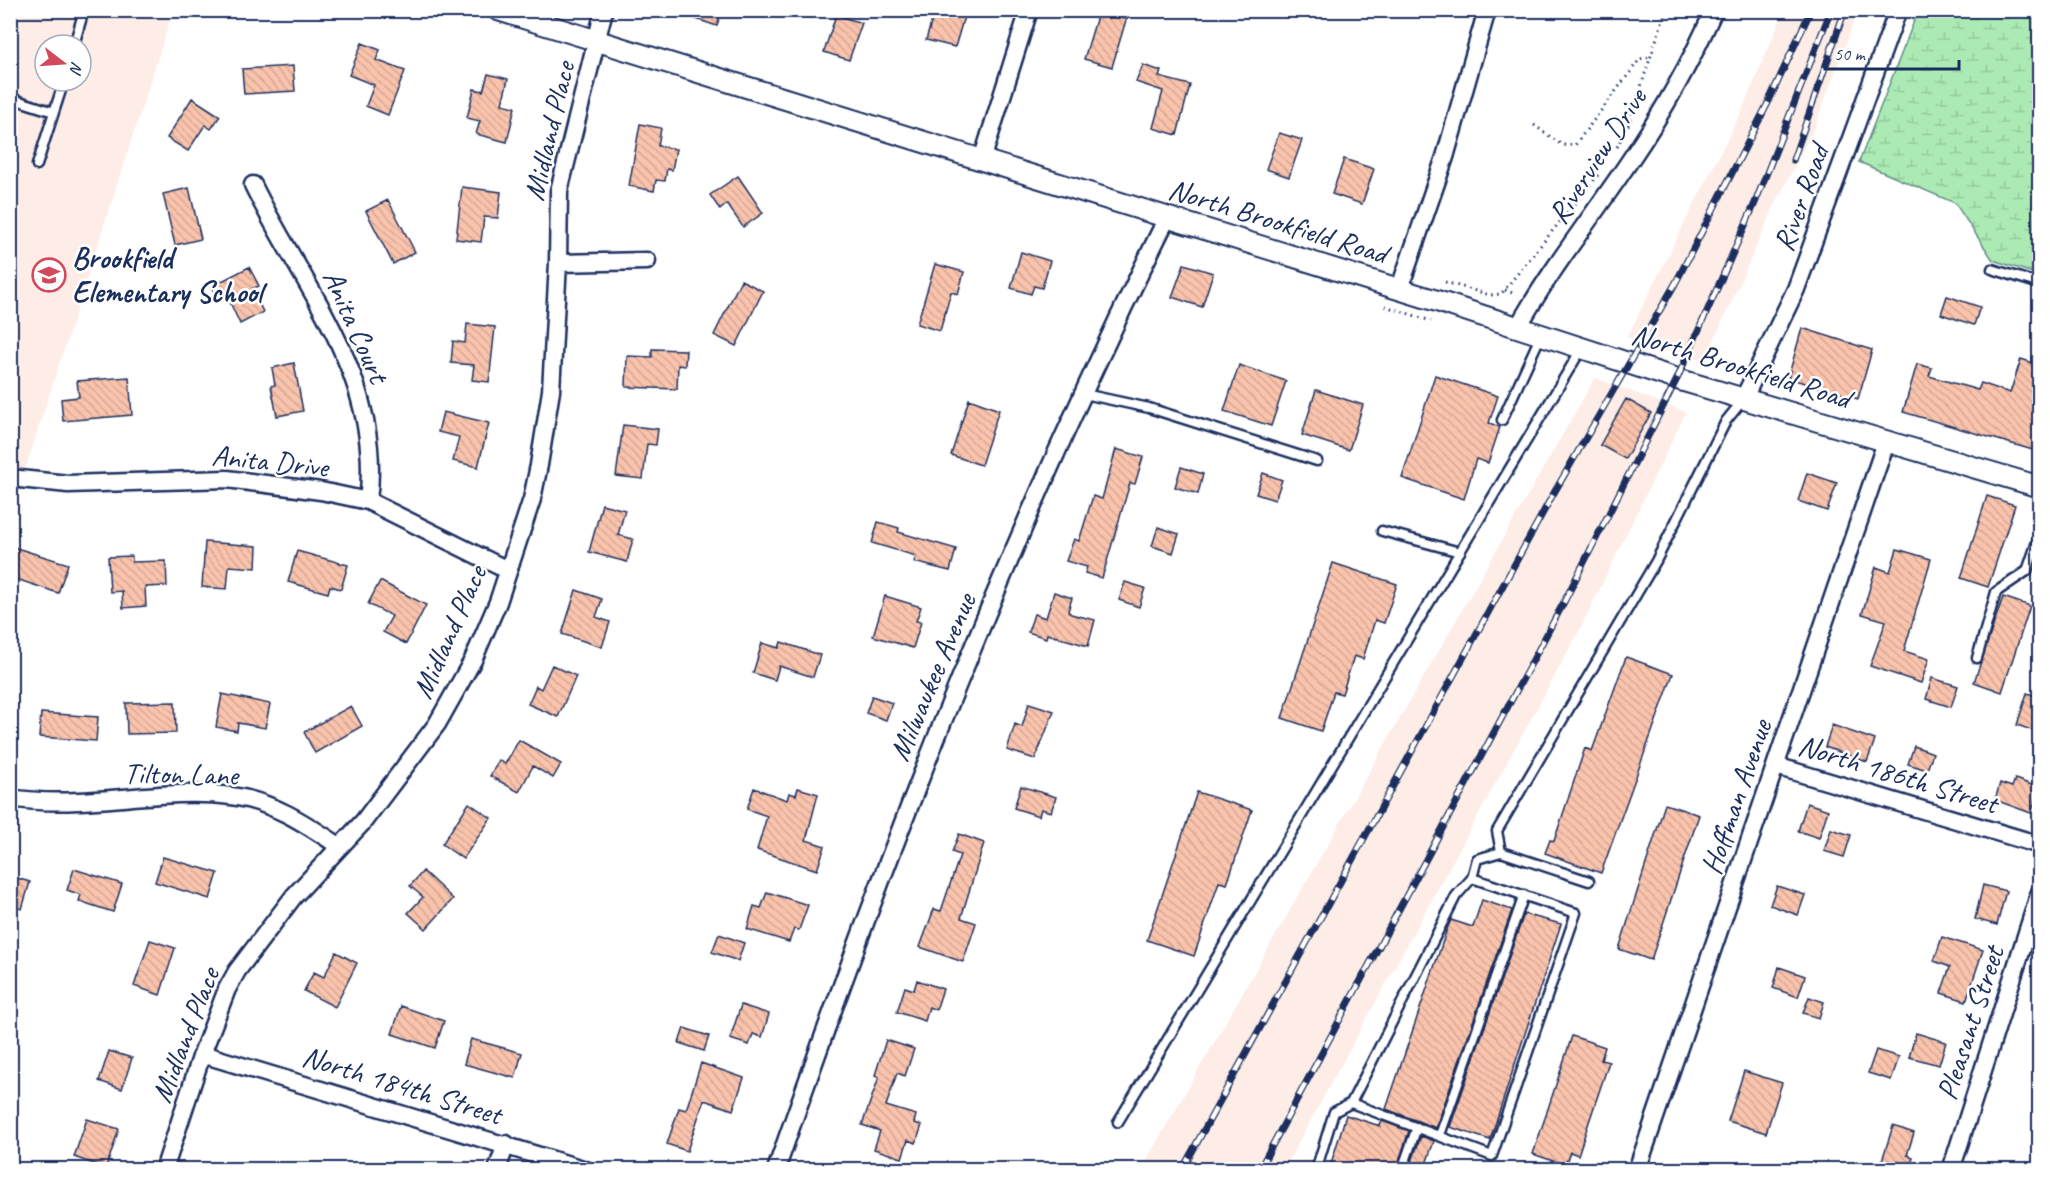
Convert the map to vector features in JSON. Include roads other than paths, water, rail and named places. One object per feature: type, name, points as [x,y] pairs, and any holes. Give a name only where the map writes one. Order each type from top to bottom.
[{"type":"street","name":"North Brookfield Road","points":[[498,10],[1541,334],[1743,400],[2040,487]]},
{"type":"street","name":"Midland Place","points":[[164,1170],[202,1054],[237,971],[294,896],[363,822],[437,724],[473,660],[498,602],[532,499],[541,454],[551,391],[558,263],[559,191],[604,10]]},
{"type":"street","points":[[982,160],[1029,10]]},
{"type":"street","points":[[1399,290],[1445,157],[1487,10]]},
{"type":"street","name":"Riverview Drive","points":[[1518,327],[1533,301],[1632,158],[1681,76],[1714,10]]},
{"type":"street","name":"River Road","points":[[1743,400],[1796,289],[1898,10]]},
{"type":"street","name":"Anita Court","points":[[252,185],[319,300],[350,367],[361,400],[367,437],[371,474],[368,501]]},
{"type":"street","name":"Milwaukee Avenue","points":[[776,1170],[851,957],[921,772],[1084,394],[1167,218]]},
{"type":"street","points":[[558,263],[647,261]]},
{"type":"street","name":"Hoffman Avenue","points":[[1637,1170],[1886,442]]},
{"type":"street","name":"Anita Drive","points":[[10,478],[68,484],[227,479],[310,489],[368,501],[507,570]]},
{"type":"street","name":"North 186th Street","points":[[1776,766],[2040,845]]},
{"type":"street","name":"Tilton Lane","points":[[10,798],[88,801],[176,796],[233,796],[296,818],[339,846]]},
{"type":"street","name":"Pleasant Street","points":[[1951,1170],[2040,892]]},
{"type":"street","name":"North 184th Street","points":[[202,1054],[586,1170]]},
{"type":"street","points":[[497,1170],[506,1144]]},
{"type":"lane","points":[[77,33],[84,10]]},
{"type":"lane","points":[[37,165],[60,93]]},
{"type":"lane","points":[[10,98],[54,112]]},
{"type":"lane","points":[[1992,269],[2040,284]]},
{"type":"lane","points":[[1502,420],[1541,334]]},
{"type":"lane","points":[[1118,1122],[1582,348]]},
{"type":"lane","points":[[1084,394],[1149,408],[1317,461]]},
{"type":"lane","points":[[1501,852],[1497,831],[1656,561],[1726,421],[1743,400]]},
{"type":"lane","points":[[1382,531],[1460,552]]},
{"type":"lane","points":[[1977,658],[1996,592],[2028,571],[2040,533]]},
{"type":"lane","points":[[1316,1170],[1334,1112],[1351,1103],[1456,896],[1472,878],[1477,859],[1501,852],[1589,881]]},
{"type":"lane","points":[[1351,1103],[1492,1156],[1576,913],[1472,878]]},
{"type":"lane","points":[[1440,1136],[1524,895]]},
{"type":"lane","points":[[1402,1170],[1418,1127]]},
{"type":"railway","points":[[1182,1170],[1551,498],[1675,284],[1767,105],[1811,10]]},
{"type":"railway","points":[[1259,1170],[1564,602],[1677,379],[1755,203],[1831,10]]},
{"type":"railway","points":[[1793,160],[1845,10]]},
{"type":"place","name":"Brookfield Elementary School","points":[[49,275]]}]
